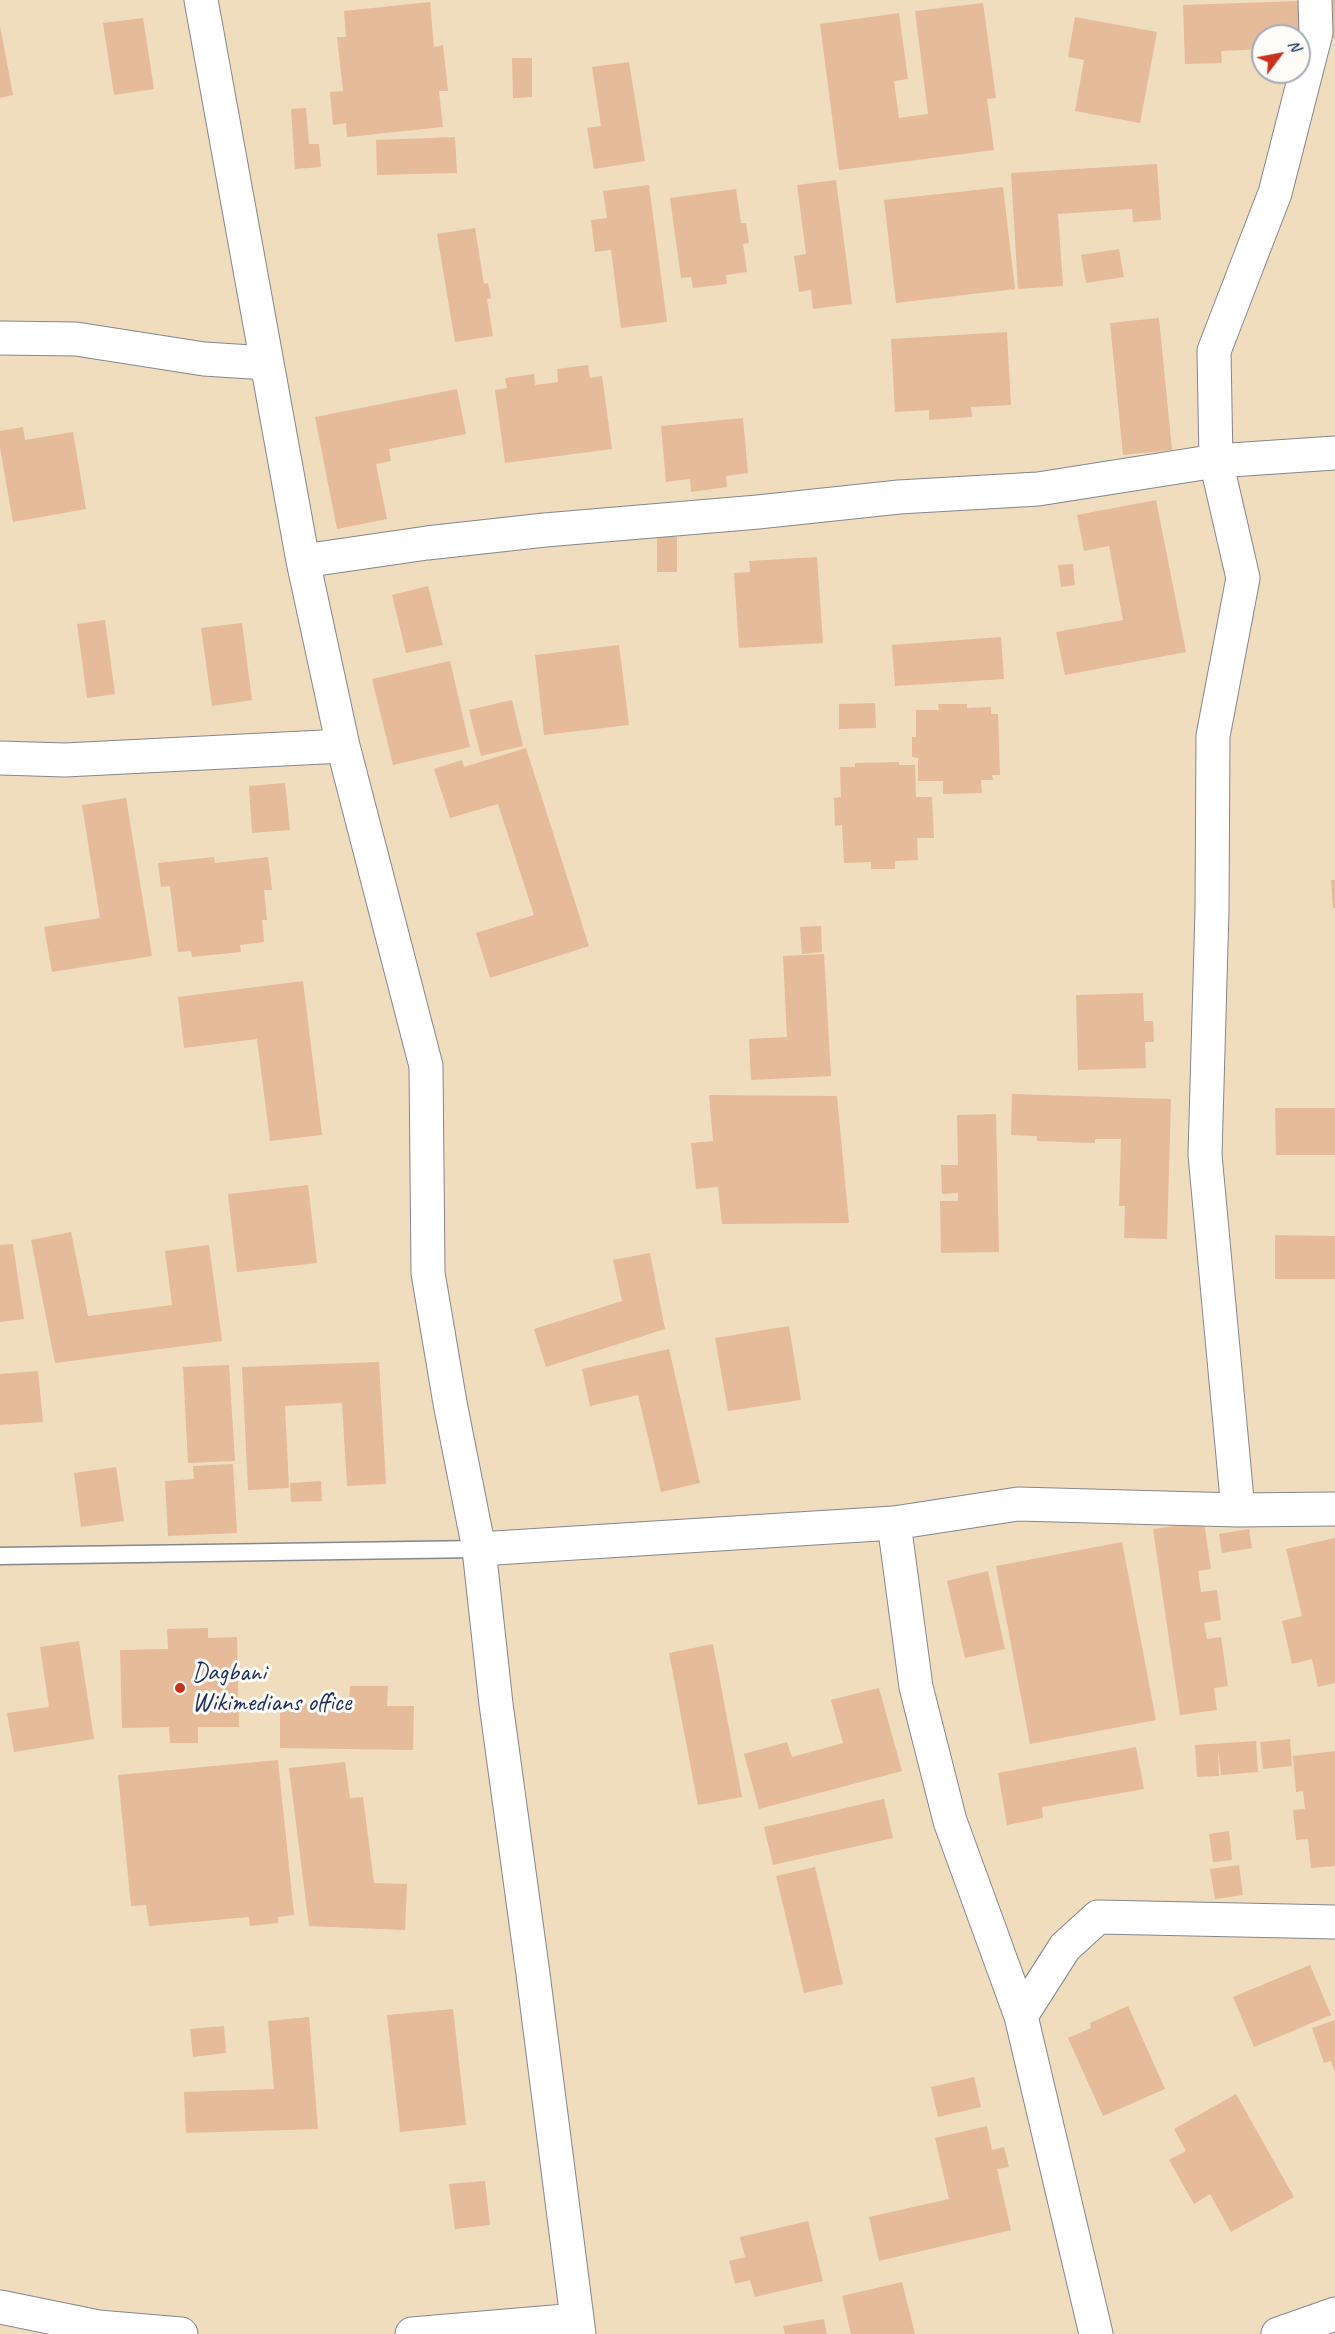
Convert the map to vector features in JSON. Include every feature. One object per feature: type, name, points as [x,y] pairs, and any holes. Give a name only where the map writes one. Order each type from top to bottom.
[{"type":"street","points":[[201,0],[303,561],[342,746],[426,1066],[428,1273],[450,1403],[479,1549],[496,1704],[532,1962],[578,2327],[412,2334]]},
{"type":"street","points":[[1238,1509],[1205,1155],[1212,910],[1213,736],[1243,578],[1216,461],[1214,351],[1275,193],[1316,33],[1315,0]]},
{"type":"street","points":[[0,338],[76,339],[204,359],[267,363]]},
{"type":"street","points":[[303,561],[427,543],[545,530],[758,512],[899,497],[1038,489],[1216,461],[1335,453]]},
{"type":"street","points":[[0,758],[65,760],[342,746]]},
{"type":"street","points":[[479,1549],[894,1523],[1018,1504],[1335,1509]]},
{"type":"street","points":[[894,1523],[916,1687],[950,1821],[1021,2016],[1096,2334]]},
{"type":"street","points":[[1021,2016],[1065,1947],[1098,1917],[1335,1922]]},
{"type":"street","points":[[0,2307],[98,2328],[181,2334]]},
{"type":"street","points":[[1278,2334],[1335,2314]]},
{"type":"lane","points":[[0,1556],[479,1549]]},
{"type":"building","points":[[1328,0],[1335,0],[1335,38],[1327,38]]},
{"type":"building","points":[[1298,1],[1299,24],[1251,24],[1251,50],[1221,51],[1222,63],[1185,64],[1183,5]]},
{"type":"building","points":[[430,2],[434,47],[443,45],[448,91],[439,91],[443,127],[347,137],[346,123],[333,125],[330,92],[343,91],[337,37],[346,37],[344,11]]},
{"type":"building","points":[[983,3],[996,98],[987,99],[994,150],[839,170],[820,24],[899,13],[908,79],[894,81],[899,118],[928,114],[915,11]]},
{"type":"building","points":[[1075,17],[1157,32],[1140,123],[1075,111],[1084,60],[1068,57]]},
{"type":"building","points":[[143,18],[154,89],[114,95],[103,23]]},
{"type":"building","points":[[0,26],[13,95],[0,98]]},
{"type":"building","points":[[512,58],[532,58],[532,97],[513,98]]},
{"type":"building","points":[[629,62],[645,161],[594,169],[587,128],[601,126],[592,67]]},
{"type":"building","points":[[306,108],[309,144],[319,144],[321,167],[295,169],[291,109]]},
{"type":"building","points":[[455,137],[457,173],[377,175],[376,140]]},
{"type":"building","points":[[1157,164],[1161,220],[1133,222],[1132,209],[1058,214],[1063,286],[1018,289],[1011,173]]},
{"type":"building","points":[[836,180],[852,304],[813,309],[811,290],[799,292],[794,256],[806,254],[797,185]]},
{"type":"building","points":[[649,185],[667,322],[621,328],[611,250],[595,252],[591,220],[607,218],[603,191]]},
{"type":"building","points":[[1003,187],[1015,289],[896,303],[884,200]]},
{"type":"building","points":[[736,189],[741,223],[746,223],[749,243],[743,244],[747,272],[726,275],[727,284],[693,288],[691,277],[681,278],[670,198]]},
{"type":"building","points":[[475,228],[484,284],[488,283],[491,298],[487,299],[493,336],[455,342],[437,234]]},
{"type":"building","points":[[1119,249],[1124,277],[1086,283],[1081,255]]},
{"type":"building","points":[[1159,318],[1172,450],[1123,455],[1110,323]]},
{"type":"building","points":[[1007,332],[1011,405],[971,407],[972,417],[929,420],[929,410],[895,412],[891,339]]},
{"type":"building","points":[[588,365],[590,378],[602,376],[612,449],[505,463],[495,390],[507,388],[505,378],[534,374],[535,385],[558,382],[557,369]]},
{"type":"building","points":[[457,389],[466,434],[389,449],[391,461],[376,464],[387,519],[337,529],[315,417]]},
{"type":"building","points":[[743,418],[748,473],[726,476],[727,487],[691,492],[690,479],[666,482],[661,426]]},
{"type":"building","points":[[23,427],[25,440],[73,432],[86,509],[13,522],[0,448],[0,431]]},
{"type":"building","points":[[1156,500],[1186,652],[1065,675],[1056,632],[1123,620],[1109,546],[1084,551],[1077,515]]},
{"type":"building","points":[[657,537],[677,537],[677,572],[657,572]]},
{"type":"building","points":[[817,557],[823,643],[739,648],[734,573],[750,572],[749,561]]},
{"type":"building","points":[[1073,564],[1075,585],[1061,587],[1058,565]]},
{"type":"building","points":[[428,586],[443,645],[406,653],[392,595]]},
{"type":"building","points":[[105,620],[115,694],[87,698],[77,624]]},
{"type":"building","points":[[242,623],[252,700],[212,706],[201,628]]},
{"type":"building","points":[[1001,637],[1004,679],[895,686],[892,645]]},
{"type":"building","points":[[619,645],[629,725],[544,735],[535,655]]},
{"type":"building","points":[[450,661],[470,747],[393,765],[372,679]]},
{"type":"building","points":[[512,700],[523,746],[481,756],[469,710]]},
{"type":"building","points":[[875,703],[876,728],[839,729],[839,704]]},
{"type":"building","points":[[938,704],[967,704],[967,708],[991,707],[991,714],[998,714],[1000,775],[992,775],[993,780],[981,780],[982,793],[943,794],[943,781],[918,781],[918,758],[912,757],[912,737],[916,737],[916,710],[939,710]]},
{"type":"building","points":[[526,748],[589,946],[490,978],[476,933],[534,915],[498,804],[450,818],[434,769],[462,760],[464,767]]},
{"type":"building","points":[[899,762],[899,765],[915,765],[916,797],[932,797],[934,838],[917,838],[918,860],[895,861],[895,869],[871,869],[871,862],[844,863],[842,825],[835,826],[834,798],[841,797],[840,767],[855,767],[855,763]]},
{"type":"building","points":[[285,783],[290,830],[252,833],[249,786]]},
{"type":"building","points":[[126,798],[152,956],[52,972],[44,927],[100,918],[82,805]]},
{"type":"building","points":[[214,857],[215,863],[268,857],[272,890],[264,890],[267,920],[262,920],[264,942],[240,945],[241,952],[192,957],[191,951],[178,952],[170,886],[161,887],[158,863]]},
{"type":"building","points":[[1331,880],[1335,880],[1335,908],[1333,908]]},
{"type":"building","points":[[821,926],[822,952],[802,954],[800,927]]},
{"type":"building","points":[[824,954],[831,1076],[751,1080],[749,1039],[787,1037],[783,956]]},
{"type":"building","points":[[303,981],[322,1135],[270,1141],[257,1039],[184,1048],[178,997]]},
{"type":"building","points":[[1143,993],[1144,1021],[1153,1021],[1154,1042],[1145,1042],[1146,1068],[1078,1070],[1076,995]]},
{"type":"building","points":[[1012,1094],[1171,1099],[1167,1239],[1124,1238],[1125,1206],[1119,1206],[1121,1139],[1095,1139],[1095,1143],[1037,1141],[1037,1136],[1011,1135]]},
{"type":"building","points":[[709,1095],[837,1096],[849,1223],[722,1224],[718,1187],[696,1189],[691,1143],[713,1141]]},
{"type":"building","points":[[1275,1108],[1335,1108],[1335,1155],[1276,1155]]},
{"type":"building","points":[[996,1114],[999,1252],[941,1253],[940,1201],[958,1201],[958,1193],[942,1194],[941,1165],[958,1165],[957,1115]]},
{"type":"building","points":[[308,1185],[317,1263],[237,1272],[228,1194]]},
{"type":"building","points":[[71,1232],[88,1316],[172,1305],[165,1251],[209,1245],[222,1341],[55,1363],[31,1240]]},
{"type":"building","points":[[1275,1235],[1335,1236],[1335,1279],[1275,1279]]},
{"type":"building","points":[[13,1244],[24,1319],[0,1322],[0,1245]]},
{"type":"building","points":[[650,1253],[665,1329],[546,1367],[534,1329],[622,1301],[613,1260]]},
{"type":"building","points":[[789,1326],[801,1400],[728,1411],[715,1338]]},
{"type":"building","points":[[669,1349],[700,1483],[661,1492],[638,1395],[590,1406],[582,1369]]},
{"type":"building","points":[[379,1362],[386,1484],[347,1486],[342,1403],[285,1406],[289,1488],[248,1490],[242,1367]]},
{"type":"building","points":[[229,1365],[235,1461],[188,1463],[183,1367]]},
{"type":"building","points":[[38,1371],[43,1422],[0,1425],[0,1374]]},
{"type":"building","points":[[233,1464],[237,1533],[168,1536],[165,1481],[194,1479],[193,1466]]},
{"type":"building","points":[[116,1467],[124,1521],[81,1527],[74,1473]]},
{"type":"building","points":[[321,1481],[322,1501],[291,1502],[290,1483]]},
{"type":"building","points":[[1204,1522],[1211,1569],[1198,1571],[1201,1592],[1217,1590],[1221,1620],[1204,1623],[1207,1639],[1221,1637],[1228,1686],[1214,1688],[1217,1710],[1180,1715],[1153,1529]]},
{"type":"building","points":[[1249,1529],[1252,1548],[1222,1553],[1219,1534]]},
{"type":"building","points":[[1335,1538],[1335,1683],[1318,1687],[1312,1659],[1292,1664],[1282,1621],[1302,1616],[1286,1549]]},
{"type":"building","points":[[1122,1542],[1156,1720],[1030,1744],[996,1566]]},
{"type":"building","points":[[988,1571],[1005,1649],[965,1658],[947,1581]]},
{"type":"building","name":"Dagbani Wikimedians office","points":[[208,1628],[208,1638],[237,1637],[239,1727],[198,1727],[198,1743],[170,1743],[169,1727],[122,1728],[120,1650],[168,1649],[167,1629]]},
{"type":"building","points":[[79,1641],[94,1739],[14,1752],[7,1713],[49,1707],[40,1647]]},
{"type":"building","points":[[713,1644],[742,1797],[698,1805],[669,1653]]},
{"type":"building","points":[[350,1686],[388,1686],[387,1706],[414,1706],[413,1750],[280,1748],[280,1703],[349,1704]]},
{"type":"building","points":[[879,1688],[902,1771],[759,1809],[744,1754],[787,1742],[792,1757],[843,1743],[831,1700]]},
{"type":"building","points":[[1290,1739],[1292,1766],[1263,1769],[1260,1742]]},
{"type":"building","points":[[1256,1741],[1258,1772],[1221,1775],[1218,1749],[1219,1776],[1197,1777],[1195,1745]]},
{"type":"building","points":[[1136,1747],[1144,1789],[1042,1807],[1043,1818],[1007,1825],[998,1773]]},
{"type":"building","points":[[1335,1751],[1335,1866],[1311,1868],[1308,1839],[1296,1840],[1293,1810],[1305,1809],[1303,1791],[1296,1792],[1293,1756]]},
{"type":"building","points":[[278,1760],[294,1915],[278,1917],[278,1923],[250,1926],[249,1917],[149,1926],[146,1905],[131,1906],[118,1775]]},
{"type":"building","points":[[345,1762],[350,1798],[363,1797],[374,1883],[407,1884],[405,1930],[309,1926],[289,1768]]},
{"type":"building","points":[[884,1799],[893,1838],[773,1865],[764,1827]]},
{"type":"building","points":[[1229,1831],[1232,1860],[1213,1862],[1209,1834]]},
{"type":"building","points":[[1239,1865],[1243,1895],[1215,1899],[1210,1869]]},
{"type":"building","points":[[815,1867],[843,1984],[804,1993],[776,1876]]},
{"type":"building","points":[[1310,1965],[1331,2015],[1254,2047],[1233,1997]]},
{"type":"building","points":[[1128,2006],[1165,2089],[1103,2116],[1068,2038],[1091,2028],[1090,2023]]},
{"type":"building","points":[[453,2009],[466,2125],[400,2132],[387,2015]]},
{"type":"building","points":[[309,2017],[318,2129],[186,2133],[184,2092],[274,2089],[268,2021]]},
{"type":"building","points":[[1335,2020],[1335,2073],[1331,2061],[1324,2063],[1312,2028]]},
{"type":"building","points":[[224,2026],[226,2053],[193,2057],[190,2029]]},
{"type":"building","points":[[974,2077],[981,2107],[938,2117],[931,2087]]},
{"type":"building","points":[[1236,2094],[1294,2197],[1231,2232],[1210,2194],[1194,2204],[1169,2160],[1186,2151],[1174,2129]]},
{"type":"building","points":[[987,2126],[992,2150],[1004,2147],[1009,2167],[997,2169],[1011,2230],[879,2261],[869,2217],[949,2199],[935,2138]]},
{"type":"building","points":[[485,2181],[490,2225],[455,2229],[449,2184]]},
{"type":"building","points":[[808,2221],[823,2281],[755,2297],[750,2280],[735,2284],[729,2261],[745,2257],[740,2237]]},
{"type":"building","points":[[902,2282],[915,2334],[851,2334],[842,2296]]},
{"type":"building","points":[[824,2319],[827,2334],[785,2334],[783,2326]]},
{"type":"place","name":"Dagbani Wikimedians office","points":[[180,1688]]}]
